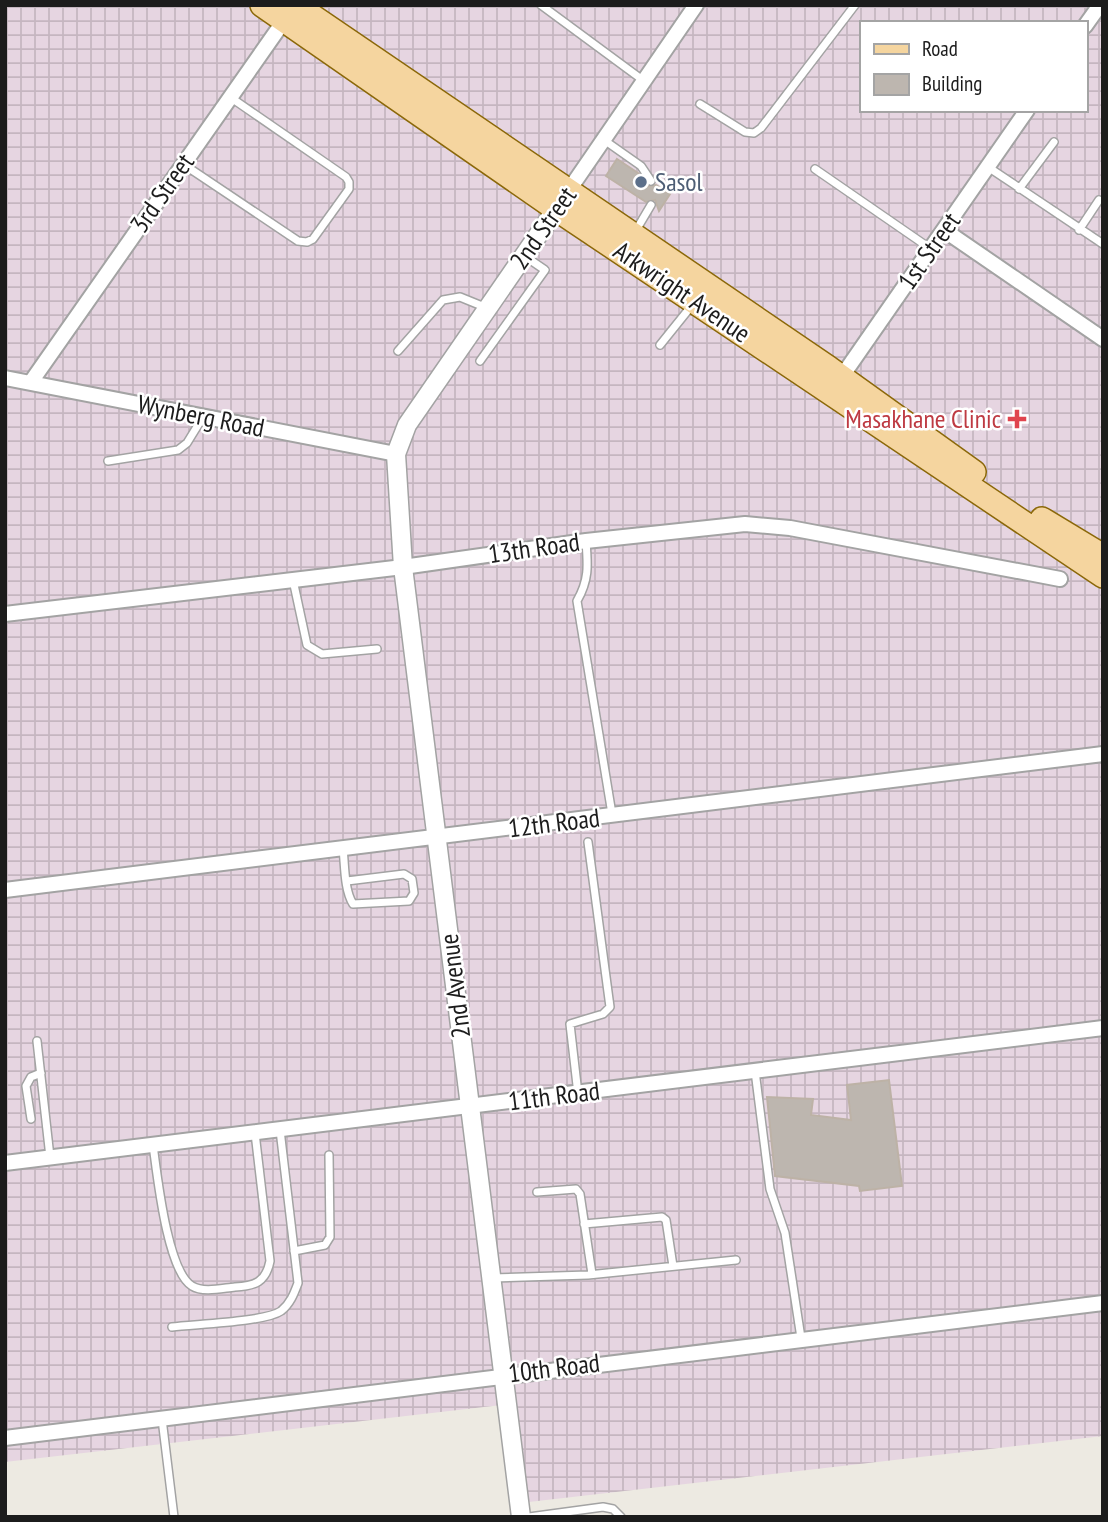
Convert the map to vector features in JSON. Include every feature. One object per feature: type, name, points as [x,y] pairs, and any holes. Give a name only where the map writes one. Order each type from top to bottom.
[{"type":"main road","name":"Arkwright Avenue","points":[[262,5],[292,10],[569,190],[1103,576]]},
{"type":"main road","name":"Arkwright Avenue","points":[[292,10],[556,209],[1103,555]]},
{"type":"street","name":"2nd Street","points":[[396,454],[407,425],[696,5]]},
{"type":"street","points":[[1087,23],[1100,5]]},
{"type":"street","name":"3rd Street","points":[[31,383],[292,10]]},
{"type":"street","name":"1st Street","points":[[836,385],[1026,112]]},
{"type":"street","points":[[944,230],[1103,339]]},
{"type":"street","name":"Wynberg Road","points":[[5,378],[396,454]]},
{"type":"street","name":"2nd Avenue","points":[[396,454],[403,567],[521,1517]]},
{"type":"street","name":"13th Road","points":[[5,614],[403,567],[586,541],[768,524],[1060,579]]},
{"type":"street","name":"12th Road","points":[[5,890],[1103,754]]},
{"type":"street","name":"11th Road","points":[[5,1163],[1103,1028]]},
{"type":"street","name":"10th Road","points":[[5,1438],[505,1374],[1103,1303]]},
{"type":"lane","points":[[541,5],[644,82]]},
{"type":"lane","points":[[700,104],[745,132],[754,133],[761,128],[855,5]]},
{"type":"lane","points":[[182,164],[298,241],[313,239],[346,192],[349,182],[346,177],[230,97]]},
{"type":"lane","points":[[604,140],[641,166],[651,181]]},
{"type":"lane","points":[[1019,189],[1054,142]]},
{"type":"lane","points":[[988,167],[1103,244]]},
{"type":"lane","points":[[815,169],[931,249]]},
{"type":"lane","points":[[1079,230],[1099,200]]},
{"type":"lane","points":[[633,235],[651,205]]},
{"type":"lane","points":[[480,361],[545,270],[524,256]]},
{"type":"lane","points":[[398,351],[443,300],[460,297],[487,308]]},
{"type":"lane","points":[[660,345],[696,300]]},
{"type":"lane","points":[[108,461],[178,450],[187,443],[203,416]]},
{"type":"lane","points":[[586,541],[589,572],[586,587],[577,601],[612,816]]},
{"type":"lane","points":[[293,580],[307,645],[322,654],[377,649]]},
{"type":"lane","points":[[578,1094],[570,1024],[603,1014],[610,1007],[589,842]]},
{"type":"lane","points":[[343,849],[349,900],[359,906],[409,901],[414,893],[412,878],[404,874],[347,881]]},
{"type":"lane","points":[[37,1041],[50,1158]]},
{"type":"lane","points":[[755,1071],[770,1189],[785,1233],[801,1338]]},
{"type":"lane","points":[[31,1119],[26,1086],[31,1077],[41,1073]]},
{"type":"lane","points":[[172,1327],[272,1315],[287,1306],[298,1283],[279,1130]]},
{"type":"lane","points":[[153,1145],[163,1222],[188,1283],[197,1288],[253,1286],[268,1273],[270,1261],[255,1133]]},
{"type":"lane","points":[[294,1251],[325,1245],[330,1237],[329,1155]]},
{"type":"lane","points":[[537,1192],[576,1188],[580,1194],[592,1274]]},
{"type":"lane","points":[[584,1224],[662,1217],[666,1220],[673,1266]]},
{"type":"lane","points":[[491,1278],[592,1274],[736,1260]]},
{"type":"lane","points":[[162,1418],[174,1517]]},
{"type":"lane","points":[[529,1517],[603,1507],[612,1509],[621,1517]]},
{"type":"shaded area","points":[[5,5],[1103,5],[1103,1436],[520,1503],[510,1404],[5,1462]]},
{"type":"building","points":[[617,159],[638,173],[648,186],[656,185],[670,194],[659,211],[655,200],[646,202],[606,176]]},
{"type":"building","points":[[889,1080],[902,1186],[860,1191],[859,1186],[775,1176],[767,1097],[813,1099],[811,1115],[851,1120],[847,1085]]},
{"type":"place","name":"Sasol","points":[[641,182]]},
{"type":"place","name":"Masakhane Clinic","points":[[1017,419]]}]
